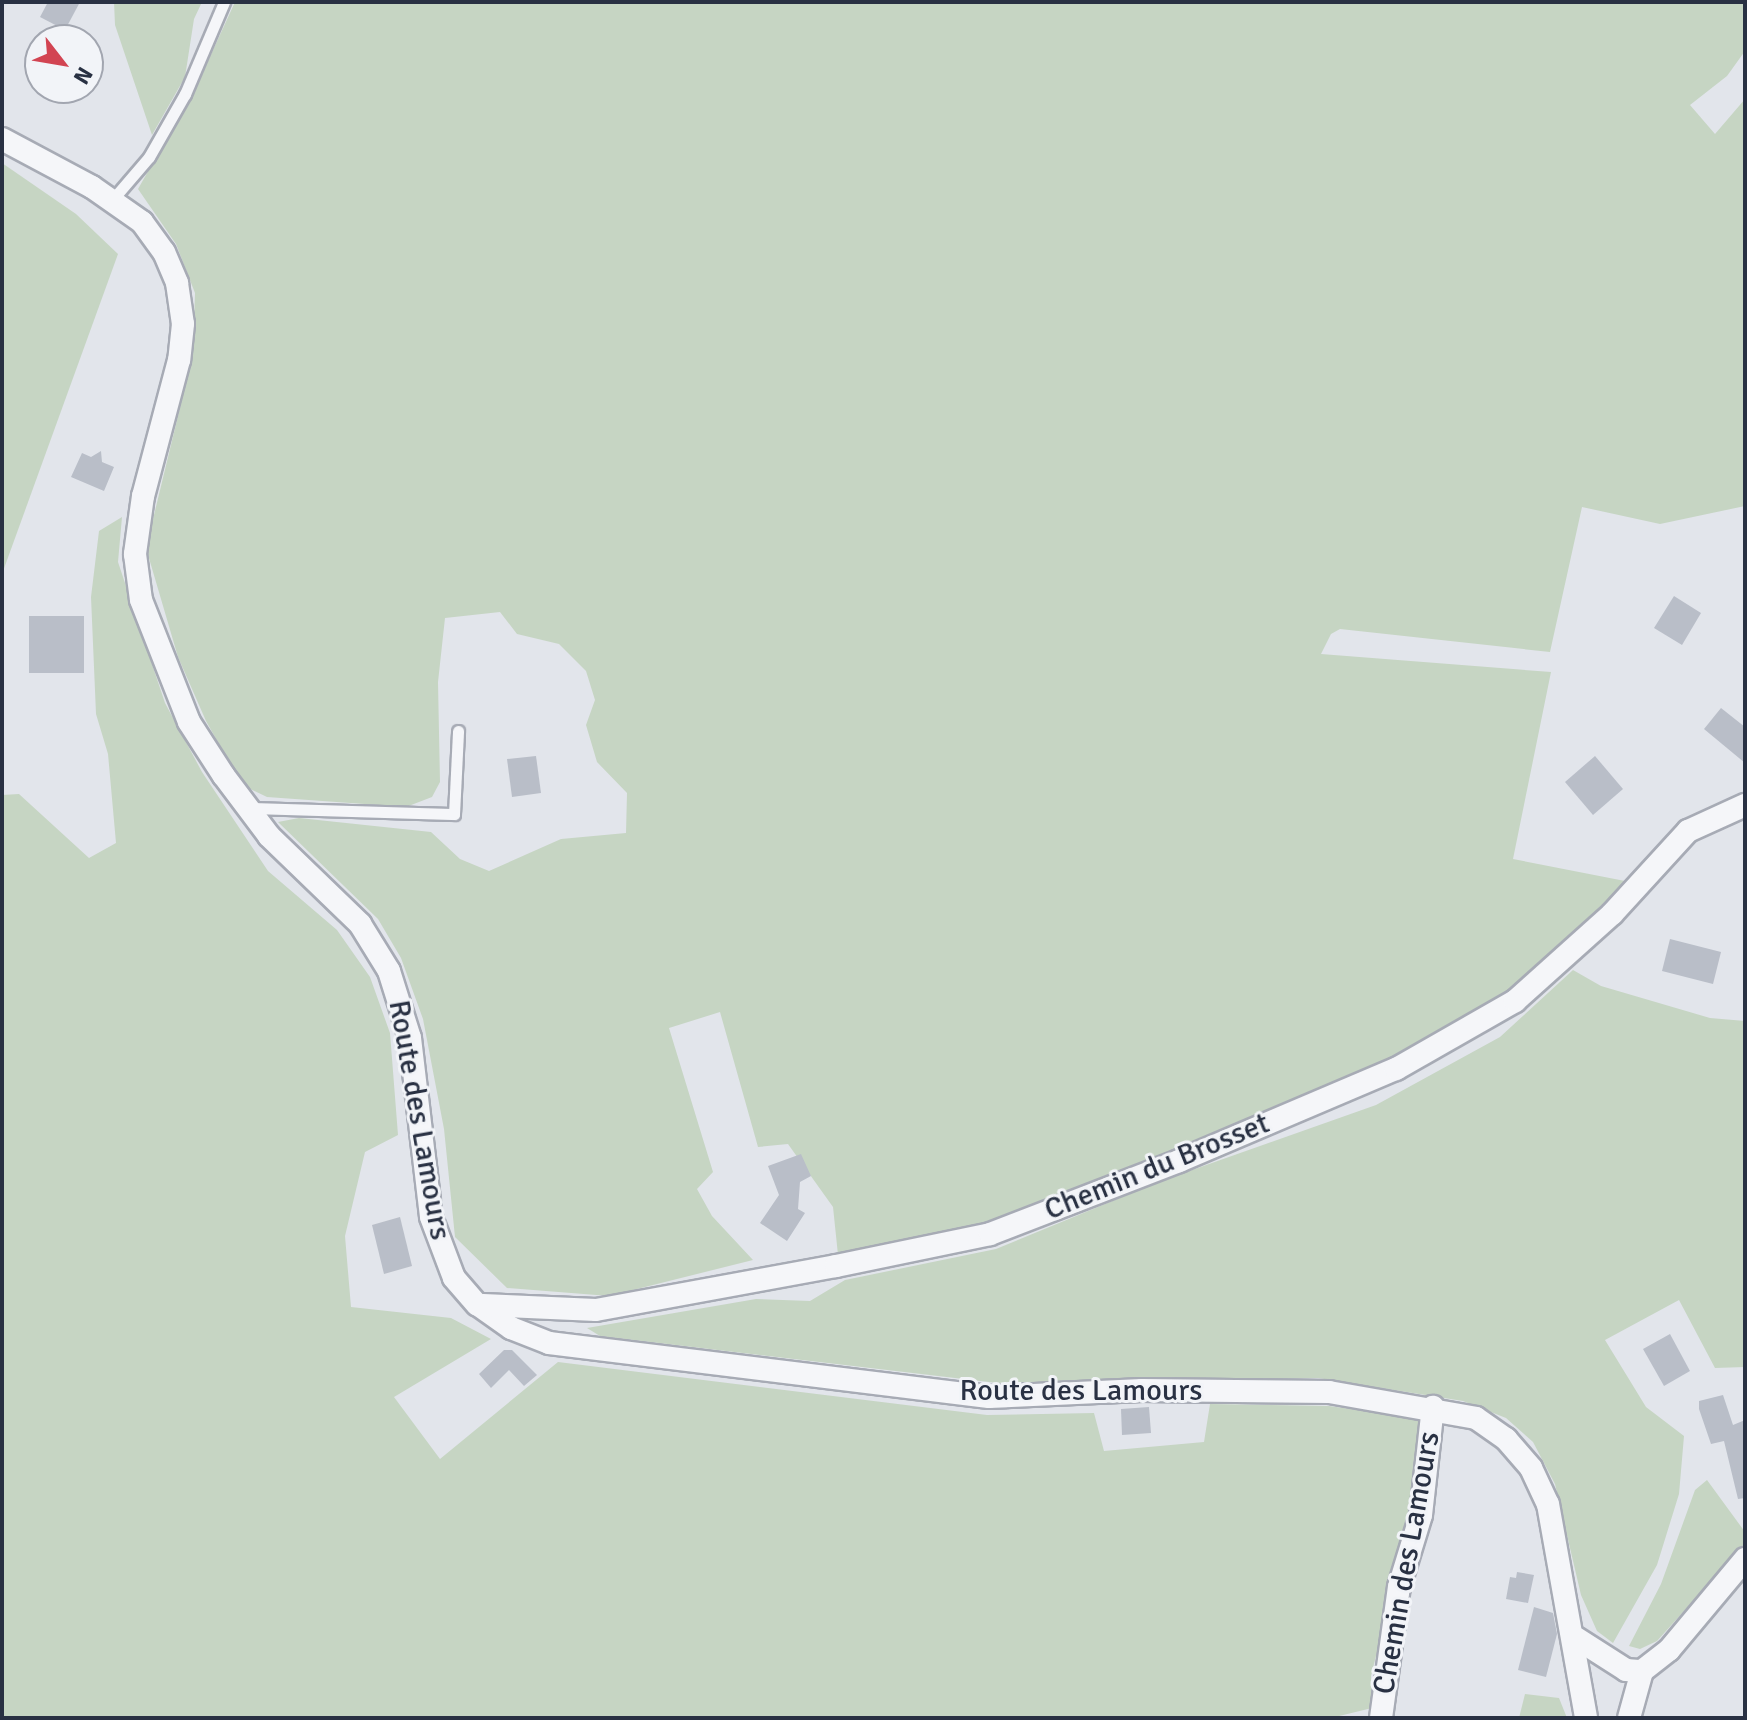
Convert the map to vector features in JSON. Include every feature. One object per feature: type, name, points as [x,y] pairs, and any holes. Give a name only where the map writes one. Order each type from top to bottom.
[{"type":"street","name":"Route des Lamours","points":[[2,139],[113,199],[142,222],[164,252],[177,283],[183,324],[179,360],[143,496],[135,554],[141,600],[189,722],[269,836],[360,924],[389,971],[410,1038],[431,1217],[454,1278],[477,1304],[511,1328],[549,1343],[989,1397],[1142,1390],[1329,1392],[1433,1407],[1476,1418],[1506,1439],[1531,1468],[1548,1504],[1576,1638],[1586,1718]]},
{"type":"street","name":"Chemin du Brosset","points":[[477,1304],[596,1310],[836,1266],[990,1234],[1179,1161],[1396,1069],[1515,1001],[1612,914],[1688,831],[1745,805]]},
{"type":"street","name":"Chemin des Lamours","points":[[1381,1718],[1399,1587],[1421,1515],[1433,1407]]},
{"type":"street","points":[[1629,1718],[1642,1671],[1669,1650],[1745,1559]]},
{"type":"street","points":[[1576,1638],[1626,1670],[1642,1671]]},
{"type":"lane","points":[[113,199],[149,157],[185,94],[224,2]]},
{"type":"lane","points":[[248,808],[454,814],[458,731]]},
{"type":"green space","points":[[114,2],[202,2],[194,19],[185,77],[152,135],[115,25]]},
{"type":"green space","points":[[235,2],[1745,2],[1745,51],[1727,76],[1690,105],[1715,134],[1745,99],[1745,506],[1660,524],[1582,507],[1550,652],[1340,629],[1331,634],[1321,654],[1551,672],[1513,859],[1625,881],[1608,906],[1511,990],[1362,1073],[1079,1192],[980,1226],[838,1255],[833,1207],[788,1144],[758,1147],[720,1012],[669,1028],[713,1172],[697,1189],[712,1216],[753,1260],[609,1296],[507,1288],[455,1237],[444,1129],[423,1019],[401,958],[378,919],[278,822],[299,818],[431,832],[460,859],[489,871],[561,839],[626,833],[627,793],[597,762],[586,725],[595,700],[586,671],[559,644],[517,634],[500,612],[445,618],[438,682],[440,782],[432,797],[406,807],[267,797],[242,785],[206,721],[178,657],[146,548],[193,354],[195,293],[176,244],[138,189],[197,85]]},
{"type":"green space","points":[[2,163],[76,214],[118,254],[2,574]]},
{"type":"green space","points":[[122,517],[118,562],[165,703],[202,772],[268,871],[337,930],[370,977],[390,1033],[398,1135],[365,1152],[345,1236],[351,1307],[451,1318],[491,1339],[394,1397],[440,1459],[558,1362],[987,1415],[1094,1413],[1104,1451],[1204,1442],[1210,1404],[1329,1406],[1423,1419],[1412,1512],[1371,1676],[1372,1708],[1331,1718],[2,1718],[2,795],[19,794],[89,858],[116,843],[108,754],[96,714],[91,597],[99,531]]},
{"type":"green space","points":[[1573,970],[1601,986],[1710,1018],[1745,1021],[1745,1367],[1715,1368],[1679,1300],[1605,1340],[1646,1407],[1684,1436],[1679,1494],[1657,1565],[1613,1643],[1597,1631],[1581,1595],[1555,1484],[1533,1442],[1506,1418],[1463,1401],[1318,1378],[1006,1384],[600,1336],[587,1328],[756,1299],[810,1301],[845,1280],[996,1249],[1161,1181],[1376,1105],[1500,1037]]},
{"type":"green space","points":[[1707,1480],[1745,1532],[1745,1543],[1657,1641],[1640,1649],[1629,1646],[1661,1584],[1695,1490]]},
{"type":"green space","points":[[1525,1694],[1559,1698],[1567,1718],[1519,1718]]},
{"type":"building","points":[[48,2],[80,2],[68,24],[53,24],[40,17]]},
{"type":"building","points":[[101,451],[102,462],[114,467],[104,491],[71,477],[82,453],[91,457]]},
{"type":"building","points":[[1674,596],[1701,613],[1682,645],[1654,628]]},
{"type":"building","points":[[29,616],[84,616],[84,673],[29,673]]},
{"type":"building","points":[[1721,708],[1745,727],[1745,763],[1704,729]]},
{"type":"building","points":[[536,756],[541,793],[512,797],[507,759]]},
{"type":"building","points":[[1595,756],[1623,789],[1593,815],[1565,782]]},
{"type":"building","points":[[1670,939],[1721,952],[1713,984],[1662,971]]},
{"type":"building","points":[[801,1154],[811,1176],[800,1182],[798,1209],[805,1213],[787,1241],[760,1223],[779,1195],[768,1166]]},
{"type":"building","points":[[400,1217],[412,1266],[384,1274],[372,1225]]},
{"type":"building","points":[[1670,1334],[1690,1371],[1664,1386],[1643,1349]]},
{"type":"building","points":[[504,1350],[512,1350],[537,1375],[524,1386],[509,1370],[491,1388],[479,1374]]},
{"type":"building","points":[[1723,1395],[1733,1425],[1745,1420],[1745,1498],[1738,1499],[1724,1441],[1711,1444],[1699,1409],[1699,1401]]},
{"type":"building","points":[[1149,1407],[1151,1433],[1122,1435],[1121,1409]]},
{"type":"building","points":[[1517,1572],[1534,1575],[1528,1603],[1506,1599],[1510,1577],[1516,1578]]},
{"type":"building","points":[[1534,1607],[1553,1613],[1557,1634],[1546,1677],[1518,1670]]}]
